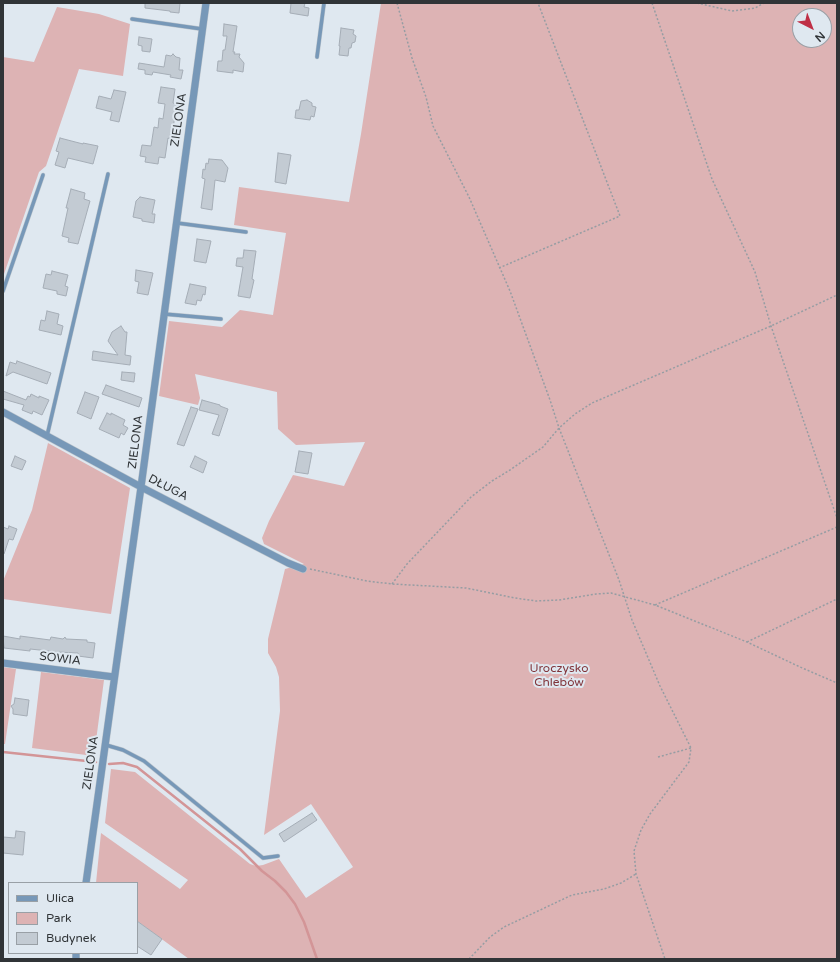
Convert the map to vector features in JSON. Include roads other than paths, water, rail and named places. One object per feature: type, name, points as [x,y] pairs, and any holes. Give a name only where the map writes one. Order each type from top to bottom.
[{"type":"street","name":"ZIELONA","points":[[86,882],[206,3]]},
{"type":"street","name":"DŁUGA","points":[[3,412],[141,487],[288,563],[303,568]]},
{"type":"street","name":"SOWIA","points":[[3,663],[114,677]]},
{"type":"lane","points":[[316,56],[324,3]]},
{"type":"lane","points":[[132,19],[202,29]]},
{"type":"lane","points":[[47,436],[108,174]]},
{"type":"lane","points":[[3,291],[43,175]]},
{"type":"lane","points":[[176,223],[246,232]]},
{"type":"lane","points":[[163,314],[221,319]]},
{"type":"lane","points":[[104,745],[123,750],[144,761],[263,858],[278,856]]},
{"type":"waterway","points":[[3,752],[96,762]]},
{"type":"waterway","points":[[109,764],[123,763],[137,767],[240,849],[262,871],[275,881],[295,904],[304,922],[317,959]]},
{"type":"park label","name":"Uroczysko Chlebów","points":[[559,676]]}]
